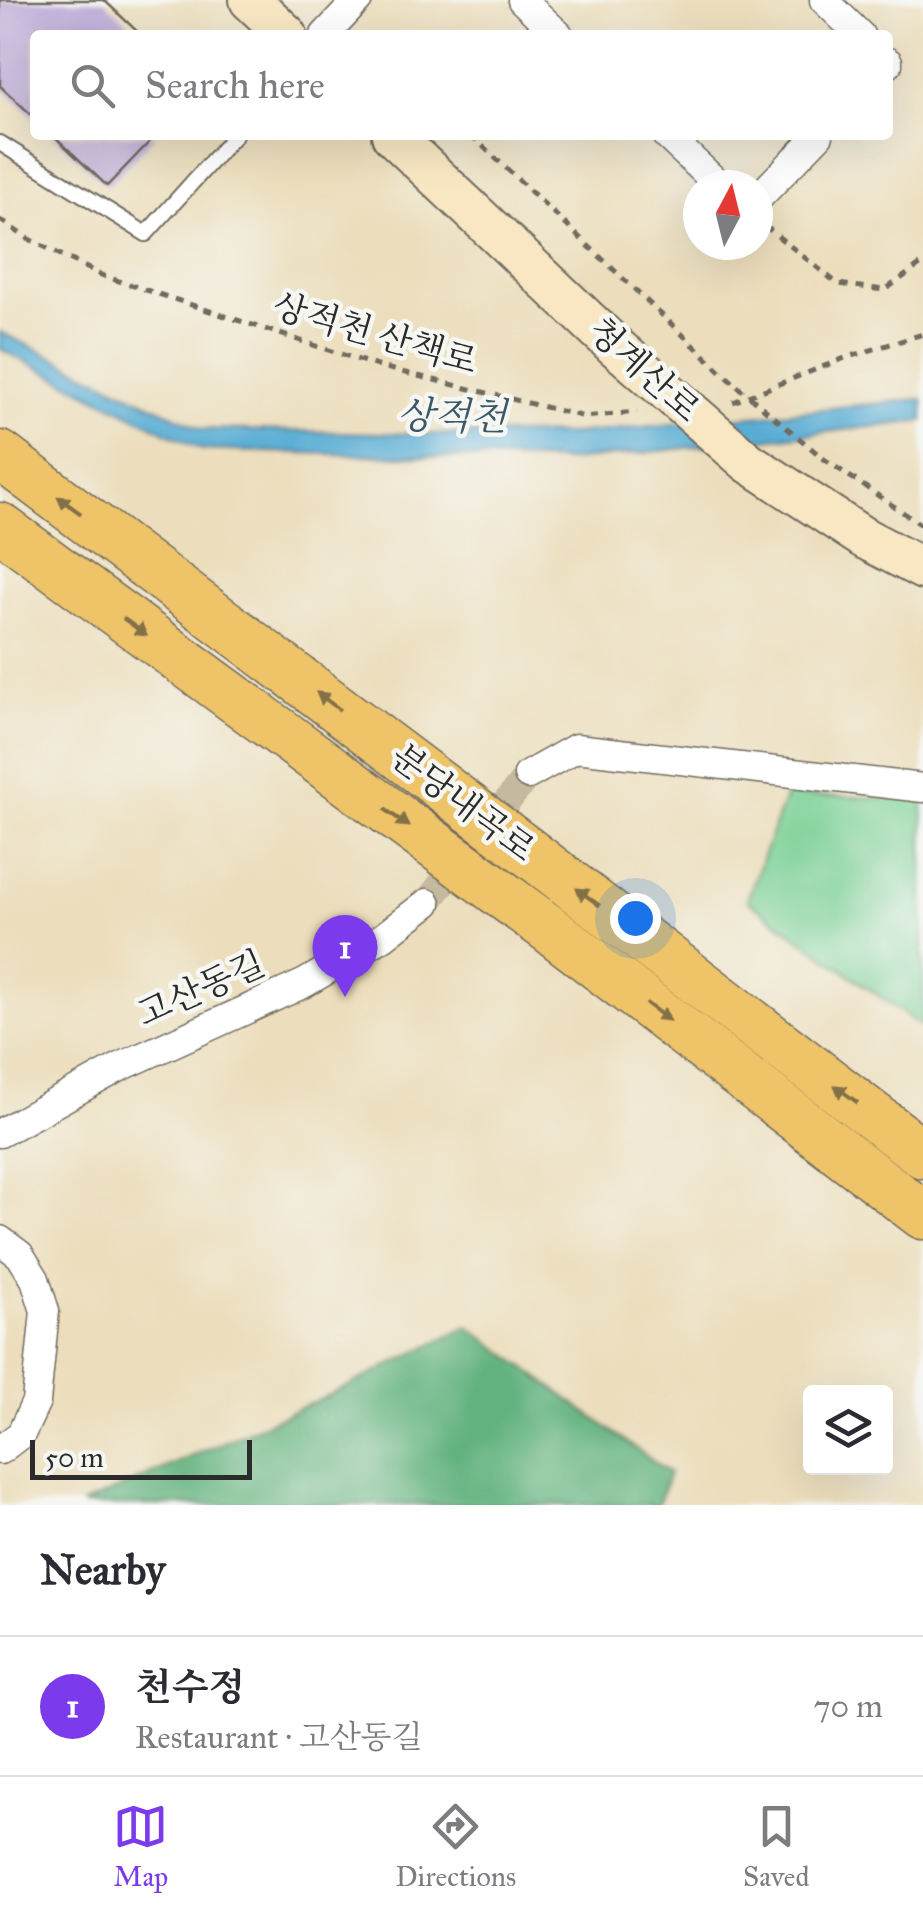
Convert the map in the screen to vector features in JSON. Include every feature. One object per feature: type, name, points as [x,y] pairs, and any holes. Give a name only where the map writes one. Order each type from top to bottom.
[{"type":"highway","name":"분당내곡로","points":[[0,455],[923,1154]]},
{"type":"highway","name":"분당내곡로","points":[[0,527],[552,930],[923,1214]]},
{"type":"main road","points":[[250,0],[282,30]]},
{"type":"main road","name":"청계산로","points":[[397,140],[615,346],[748,462],[864,538],[923,570]]},
{"type":"street","points":[[330,30],[358,0]]},
{"type":"street","points":[[522,0],[555,30]]},
{"type":"street","points":[[824,0],[855,30]]},
{"type":"street","points":[[671,140],[703,170]]},
{"type":"street","points":[[773,183],[814,140]]},
{"type":"street","points":[[528,775],[576,748],[923,788]]},
{"type":"street","name":"고산동길","points":[[0,1133],[120,1067],[305,984],[384,937],[426,903]]},
{"type":"street","points":[[0,1240],[20,1255],[35,1279],[45,1311],[36,1402],[20,1434],[0,1450]]},
{"type":"lane","points":[[0,143],[146,234],[230,140]]},
{"type":"path","points":[[476,140],[738,386],[824,459],[923,526]]},
{"type":"path","name":"상적천 산책로","points":[[0,220],[26,238],[101,275],[377,366],[585,417],[642,411]]},
{"type":"path","points":[[773,232],[838,284],[885,290],[923,263]]},
{"type":"path","points":[[717,404],[736,402],[844,358],[923,334]]},
{"type":"green space","points":[[786,795],[923,799],[923,1028],[747,900]]},
{"type":"green space","points":[[468,1326],[669,1473],[658,1505],[82,1505],[330,1395]]},
{"type":"water","points":[[0,332],[202,429],[573,434],[923,399],[923,421],[571,461],[202,450],[0,349]]},
{"type":"building","points":[[0,0],[104,0],[136,30],[30,30],[30,113],[0,86]]},
{"type":"building","points":[[58,140],[151,140],[107,186]]},
{"type":"tunnel","points":[[427,903],[528,775]]},
{"type":"place","name":"천수정","points":[[345,997]]},
{"type":"water label","name":"상적천","points":[[452,416]]}]
